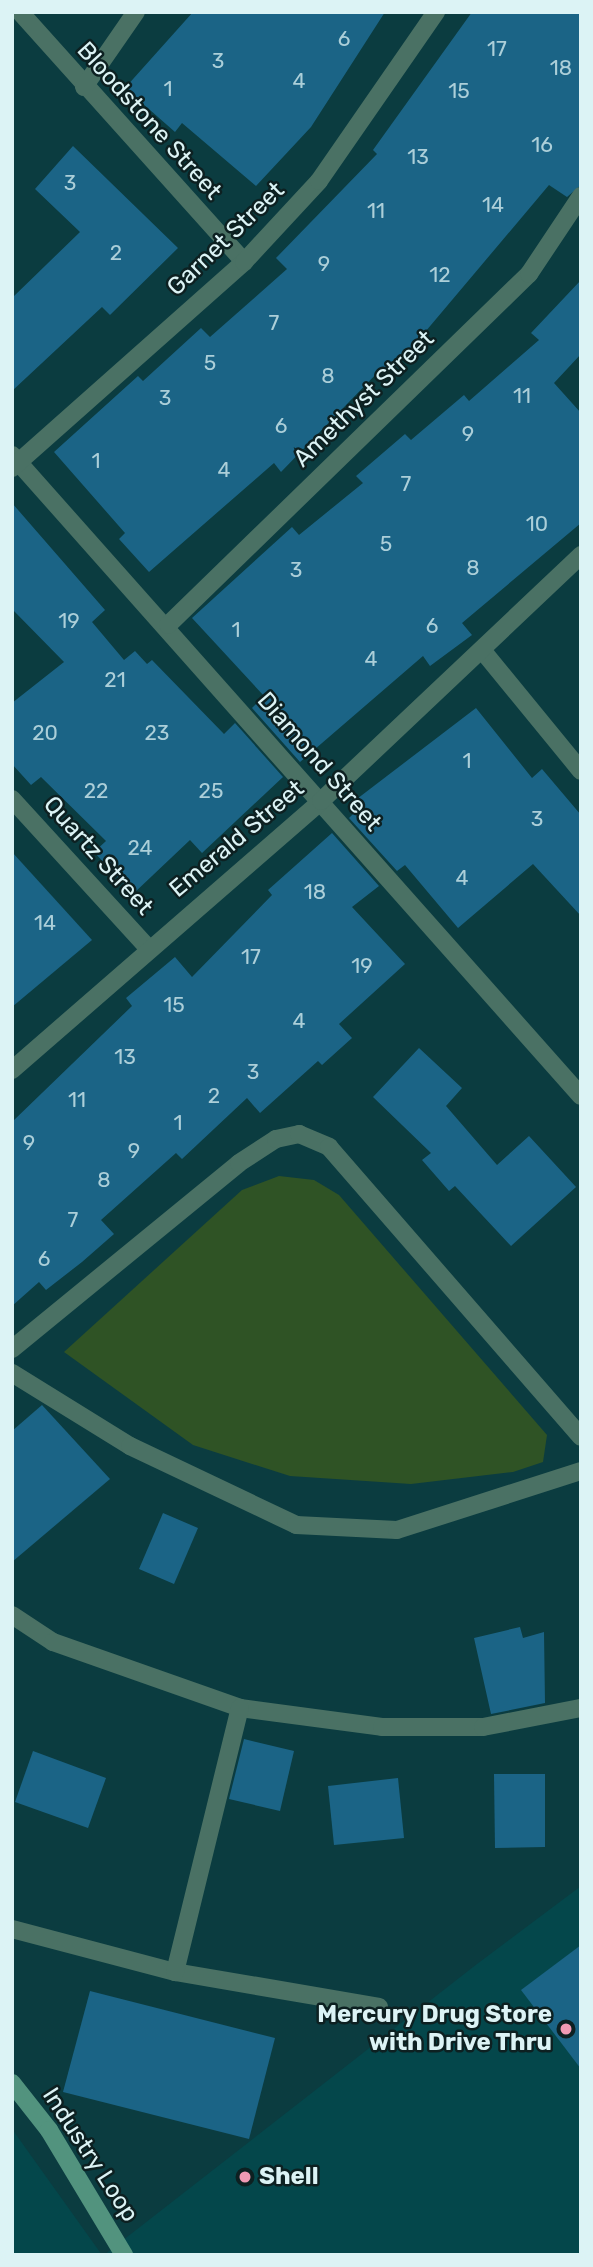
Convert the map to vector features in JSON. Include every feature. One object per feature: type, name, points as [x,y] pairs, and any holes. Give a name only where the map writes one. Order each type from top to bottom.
[{"type":"main road","name":"Industry Loop","points":[[12,2083],[50,2130],[124,2255]]},
{"type":"street","name":"Bloodstone Street","points":[[20,12],[84,87],[244,262]]},
{"type":"street","points":[[84,87],[136,12]]},
{"type":"street","name":"Garnet Street","points":[[15,462],[244,262],[319,181],[436,12]]},
{"type":"street","name":"Amethyst Street","points":[[168,625],[529,274],[581,196]]},
{"type":"street","name":"Diamond Street","points":[[15,462],[168,625],[581,1096]]},
{"type":"street","name":"Emerald Street","points":[[12,1070],[147,947],[321,801],[581,555]]},
{"type":"street","points":[[482,650],[581,771]]},
{"type":"street","name":"Quartz Street","points":[[12,799],[147,947]]},
{"type":"street","points":[[12,1349],[239,1163],[275,1139],[299,1134],[329,1147],[581,1437]]},
{"type":"street","points":[[12,1373],[130,1446],[296,1525],[397,1530],[581,1471]]},
{"type":"street","points":[[12,1615],[66,1648],[240,1708],[432,1727],[483,1727],[581,1709]]},
{"type":"street","points":[[175,1972],[240,1708]]},
{"type":"street","points":[[12,1929],[175,1972],[379,2007]]},
{"type":"shaded area","points":[[581,1886],[581,2255],[104,2255],[477,1964]]},
{"type":"shaded area","points":[[12,2129],[102,2255],[12,2255]]},
{"type":"green space","points":[[279,1176],[314,1180],[339,1195],[547,1435],[543,1462],[513,1472],[411,1484],[290,1476],[193,1445],[64,1352],[242,1190]]},
{"type":"building","points":[[193,12],[385,12],[311,127],[256,186],[182,123],[175,132],[125,88]]},
{"type":"building","points":[[472,12],[581,12],[581,185],[567,197],[549,185],[388,376],[381,369],[281,472],[274,463],[149,572],[119,539],[125,533],[54,452],[138,376],[143,381],[201,328],[210,337],[287,269],[276,258],[377,154],[373,150]]},
{"type":"building","points":[[73,146],[178,248],[110,315],[102,307],[12,391],[12,298],[80,232],[35,189]]},
{"type":"building","points":[[581,280],[581,354],[554,383],[581,413],[581,523],[462,623],[472,635],[430,666],[423,656],[300,762],[252,708],[264,696],[192,618],[292,527],[299,535],[363,483],[356,476],[405,434],[411,440],[464,395],[469,401],[539,340],[531,333]]},
{"type":"building","points":[[12,503],[105,610],[92,622],[124,660],[135,651],[147,664],[152,660],[224,734],[235,723],[283,777],[202,853],[190,840],[133,894],[94,852],[106,841],[41,777],[31,785],[12,764],[12,703],[64,662],[12,609]]},
{"type":"building","points":[[476,708],[532,778],[542,769],[581,815],[581,916],[533,864],[458,928],[405,865],[397,871],[349,818],[355,812],[349,805]]},
{"type":"building","points":[[332,833],[379,886],[352,907],[405,964],[339,1024],[352,1038],[322,1065],[318,1061],[260,1113],[247,1098],[182,1159],[176,1153],[101,1220],[114,1234],[46,1290],[39,1282],[12,1306],[12,1122],[132,1006],[126,998],[175,957],[192,977],[272,895],[268,890]]},
{"type":"building","points":[[12,852],[92,940],[12,1007]]},
{"type":"building","points":[[419,1048],[462,1088],[446,1106],[497,1165],[529,1136],[576,1187],[511,1246],[455,1186],[449,1191],[422,1160],[431,1153],[373,1097]]},
{"type":"building","points":[[42,1405],[110,1479],[12,1562],[12,1431]]},
{"type":"building","points":[[163,1513],[198,1528],[174,1584],[139,1569]]},
{"type":"building","points":[[520,1627],[523,1638],[544,1632],[545,1703],[491,1714],[474,1638]]},
{"type":"building","points":[[244,1739],[294,1751],[280,1811],[229,1799]]},
{"type":"building","points":[[33,1751],[106,1778],[88,1828],[15,1802]]},
{"type":"building","points":[[494,1774],[545,1774],[545,1847],[495,1848]]},
{"type":"building","points":[[398,1778],[404,1838],[334,1845],[328,1786]]},
{"type":"building","name":"Mercury Drug Store with Drive Thru","points":[[581,1945],[581,2069],[521,1990]]},
{"type":"building","points":[[90,1991],[275,2038],[249,2139],[63,2092]]},
{"type":"place","name":"Mercury Drug Store with Drive Thru","points":[[566,2029]]},
{"type":"place","name":"Shell","points":[[245,2177]]}]
